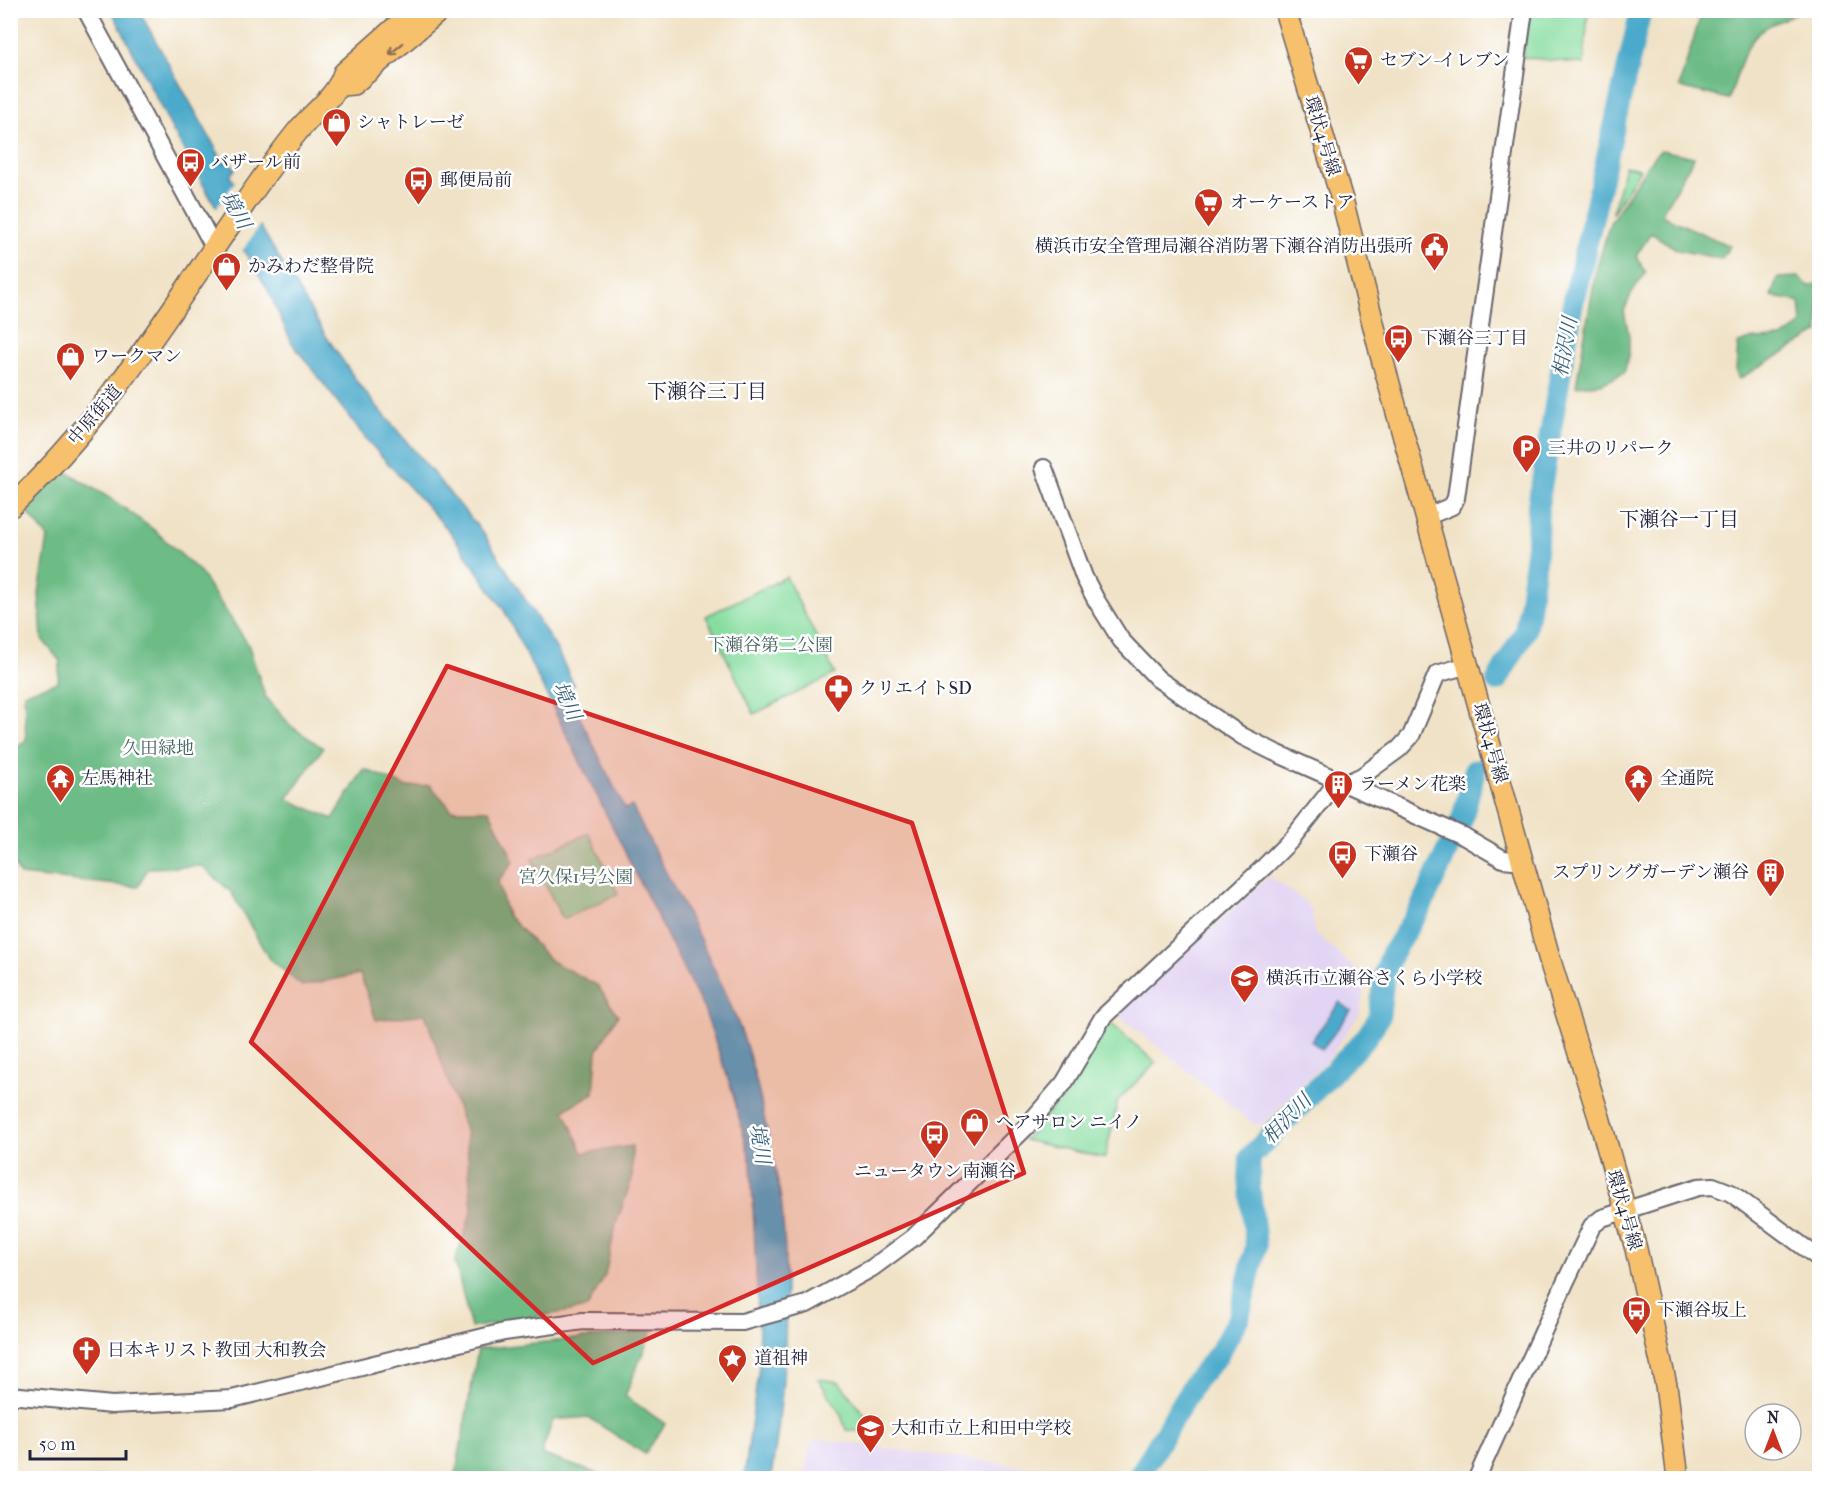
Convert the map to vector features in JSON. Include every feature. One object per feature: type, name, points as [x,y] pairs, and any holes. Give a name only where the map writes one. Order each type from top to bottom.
[{"type":"main road","name":"中原街道","points":[[10,507],[51,467],[101,410],[130,372],[255,188],[297,132],[340,85],[344,73],[415,10]]},
{"type":"main road","name":"中原街道","points":[[340,85],[353,84],[440,10]]},
{"type":"main road","name":"環状4号線","points":[[1285,10],[1324,147],[1343,203],[1381,355],[1647,1294],[1666,1385],[1678,1479]]},
{"type":"street","points":[[86,10],[217,243]]},
{"type":"street","points":[[1428,516],[1452,506],[1456,498],[1524,10]]},
{"type":"street","points":[[1044,468],[1084,577],[1116,632],[1137,660],[1182,697],[1242,736],[1463,836],[1503,859],[1523,861]]},
{"type":"street","points":[[10,1395],[112,1405],[232,1399],[504,1332],[547,1324],[606,1321],[744,1322],[802,1306],[872,1268],[914,1237],[957,1196],[1050,1100],[1076,1063],[1103,1017],[1265,867],[1292,839],[1331,790],[1362,776],[1399,749],[1410,736],[1437,674],[1468,665]]},
{"type":"street","points":[[1477,1479],[1592,1226],[1602,1218],[1698,1187],[1713,1186],[1731,1193],[1820,1259]]},
{"type":"highlighted area","points":[[447,666],[912,823],[1024,1173],[593,1363],[251,1042]]},
{"type":"shaded area","name":"横浜市立瀬谷さくら小学校","points":[[1269,876],[1306,902],[1312,911],[1314,932],[1363,976],[1363,994],[1359,1015],[1328,1059],[1262,1124],[1253,1124],[1121,1017],[1120,1011]]},
{"type":"shaded area","name":"大和市立上和田中学校","points":[[817,1439],[1058,1471],[1063,1478],[804,1478],[810,1444]]},
{"type":"green space","points":[[1819,10],[1820,15],[1799,11],[1761,31],[1749,45],[1729,99],[1679,87],[1702,11]]},
{"type":"green space","points":[[1529,11],[1588,11],[1584,64],[1523,57]]},
{"type":"green space","points":[[1661,150],[1694,157],[1661,215],[1730,246],[1721,259],[1678,250],[1651,233],[1636,256],[1646,273],[1633,290],[1624,311],[1629,336],[1629,354],[1624,373],[1601,384],[1576,386],[1596,270],[1610,223],[1653,157]]},
{"type":"green space","points":[[1625,166],[1640,169],[1612,214]]},
{"type":"green space","points":[[1799,277],[1809,286],[1819,283],[1819,332],[1739,379],[1736,372],[1738,343],[1752,339],[1782,338],[1802,324],[1800,302],[1771,296],[1778,278]]},
{"type":"green space","name":"久田緑地","points":[[62,469],[116,502],[154,530],[199,571],[248,644],[265,696],[291,726],[323,748],[287,799],[333,819],[364,769],[407,787],[430,785],[452,810],[489,810],[514,861],[498,882],[507,915],[551,961],[597,985],[618,1015],[597,1051],[594,1093],[564,1110],[583,1153],[632,1146],[632,1179],[616,1224],[605,1275],[587,1308],[471,1328],[455,1261],[472,1211],[466,1133],[425,1014],[376,1020],[360,974],[302,986],[268,957],[231,892],[202,866],[148,868],[138,887],[20,875],[11,857],[10,751],[26,740],[24,693],[58,682],[60,661],[42,639],[39,593],[48,538],[25,509]]},
{"type":"green space","name":"下瀬谷第二公園","points":[[786,577],[835,674],[754,714],[706,616]]},
{"type":"green space","name":"宮久保1号公園","points":[[589,833],[618,894],[563,919],[532,859]]},
{"type":"green space","points":[[1108,1021],[1156,1063],[1118,1100],[1105,1158],[1024,1140],[1059,1098]]},
{"type":"green space","points":[[652,1331],[625,1396],[665,1424],[645,1454],[588,1417],[553,1420],[541,1454],[609,1478],[455,1478],[478,1349]]},
{"type":"green space","points":[[818,1379],[839,1382],[868,1419],[866,1432],[846,1430],[840,1412]]},
{"type":"water","name":"境川","points":[[112,11],[139,11],[224,163],[229,161],[235,169],[230,176],[326,336],[360,386],[484,534],[556,648],[574,685],[566,689],[625,809],[632,806],[724,991],[742,1032],[755,1076],[782,1207],[786,1275],[785,1343],[780,1411],[771,1478],[744,1478],[760,1358],[751,1163],[731,1087],[705,1012],[504,610],[451,533],[367,440],[292,343],[267,288],[209,195],[173,131]]},
{"type":"water","points":[[1340,1002],[1351,1011],[1322,1049],[1311,1041]]},
{"type":"pier","points":[[236,180],[261,223],[241,253],[215,211]]},
{"type":"waterway","name":"相沢川","points":[[1497,681],[1525,631],[1537,545],[1538,505],[1571,312],[1641,10]]},
{"type":"waterway","name":"相沢川","points":[[1138,1478],[1196,1380],[1218,1355],[1239,1317],[1256,1246],[1249,1180],[1250,1157],[1365,1039],[1379,1018],[1384,975],[1392,953],[1421,907],[1462,819],[1475,770]]},
{"type":"place","name":"セブン-イレブン","points":[[1359,86]]},
{"type":"place","name":"シャトレーゼ","points":[[336,148]]},
{"type":"place","name":"バザール前","points":[[190,188]]},
{"type":"place","name":"郵便局前","points":[[419,206]]},
{"type":"place","name":"オーケーストア","points":[[1209,228]]},
{"type":"place","name":"横浜市安全管理局瀬谷消防署下瀬谷消防出張所","points":[[1434,272]]},
{"type":"place","name":"かみわだ整骨院","points":[[227,292]]},
{"type":"place","name":"下瀬谷三丁目","points":[[1399,364]]},
{"type":"place","name":"ワークマン","points":[[71,382]]},
{"type":"place","name":"三井のリパーク","points":[[1527,474]]},
{"type":"place","name":"クリエイトSD","points":[[838,714]]},
{"type":"place","name":"左馬神社","points":[[60,804]]},
{"type":"place","name":"全通院","points":[[1639,804]]},
{"type":"place","name":"ラーメン花楽","points":[[1338,810]]},
{"type":"place","name":"下瀬谷","points":[[1343,880]]},
{"type":"place","name":"スプリングガーデン瀬谷","points":[[1770,898]]},
{"type":"place","name":"横浜市立瀬谷さくら小学校","points":[[1245,1004]]},
{"type":"place","name":"ヘアサロン ニイノ","points":[[975,1148]]},
{"type":"place","name":"ニュータウン南瀬谷","points":[[935,1160]]},
{"type":"place","name":"下瀬谷坂上","points":[[1636,1336]]},
{"type":"place","name":"日本キリスト教団 大和教会","points":[[86,1376]]},
{"type":"place","name":"道祖神","points":[[733,1384]]},
{"type":"place","name":"大和市立上和田中学校","points":[[870,1454]]},
{"type":"district","name":"下瀬谷三丁目","points":[[707,391]]},
{"type":"district","name":"下瀬谷一丁目","points":[[1679,519]]}]
